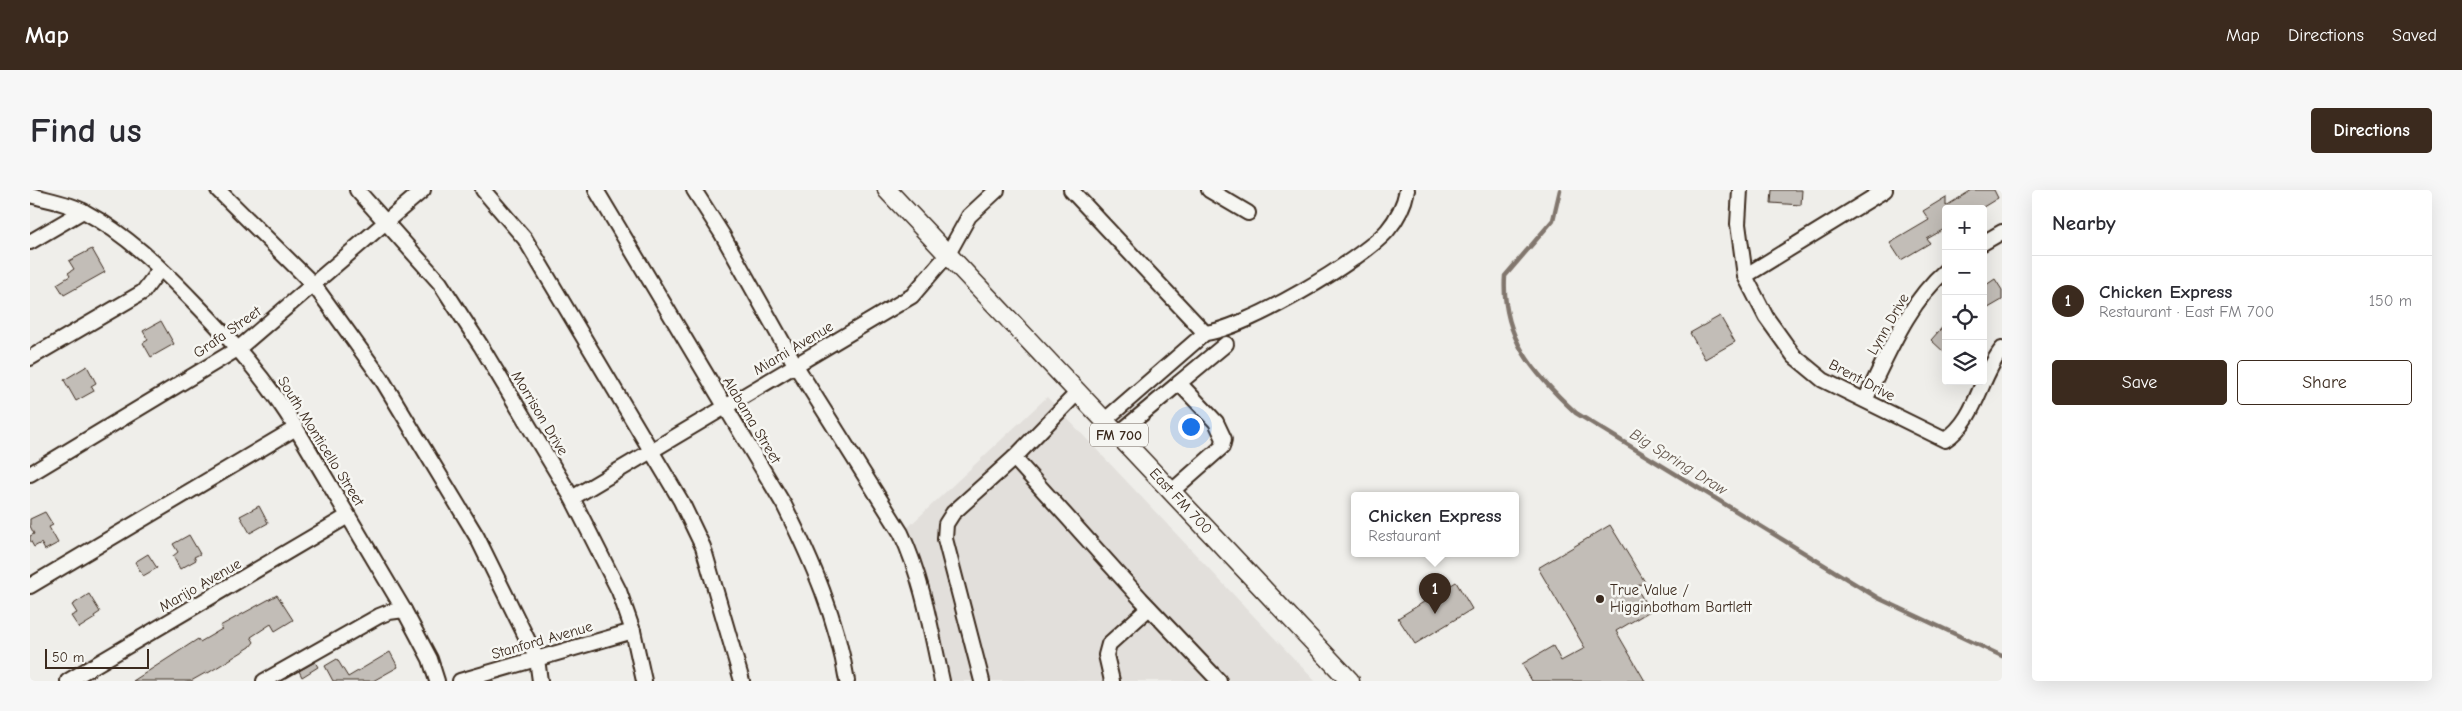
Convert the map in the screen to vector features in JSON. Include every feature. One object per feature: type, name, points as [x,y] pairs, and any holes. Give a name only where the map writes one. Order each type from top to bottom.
[{"type":"main road","name":"East FM 700","points":[[887,190],[1350,681]]},
{"type":"street","points":[[218,190],[314,285],[381,378],[477,537],[537,659],[540,681]]},
{"type":"street","name":"Morrison Drive","points":[[357,190],[440,283],[481,346],[572,498],[618,590],[633,631],[644,681]]},
{"type":"street","name":"Grafa Street","points":[[30,474],[239,348],[423,190]]},
{"type":"street","points":[[483,190],[524,239],[681,501],[703,547],[742,681]]},
{"type":"street","name":"Alabama Street","points":[[596,190],[784,505],[811,558],[832,616],[847,681]]},
{"type":"street","points":[[694,190],[722,234],[796,366],[901,533],[913,559],[922,589],[942,681]]},
{"type":"street","name":"Miami Avenue","points":[[572,498],[912,296],[948,254],[969,216],[997,190]]},
{"type":"street","points":[[1071,190],[1205,333]]},
{"type":"street","points":[[1210,190],[1248,213]]},
{"type":"street","points":[[1105,420],[1205,333],[1217,332],[1243,322],[1311,286],[1367,248],[1387,231],[1403,208],[1407,190]]},
{"type":"street","name":"Brent Drive","points":[[1740,190],[1738,224],[1745,276],[1766,317],[1794,356],[1823,380],[1946,440],[1965,423],[1993,360],[2002,349]]},
{"type":"street","points":[[1745,276],[1885,190]]},
{"type":"street","name":"South Monticello Street","points":[[30,195],[83,211],[110,227],[160,268],[239,348],[279,400],[296,428],[404,610],[430,659],[437,681]]},
{"type":"street","points":[[30,242],[83,211]]},
{"type":"street","points":[[1987,241],[2002,232]]},
{"type":"street","points":[[30,358],[143,292],[160,268]]},
{"type":"street","name":"Lynn Drive","points":[[1865,400],[1909,314],[1942,274]]},
{"type":"street","points":[[1118,434],[1226,344]]},
{"type":"street","points":[[1172,491],[1222,447],[1224,439],[1216,422],[1179,383]]},
{"type":"street","points":[[982,681],[945,539],[946,524],[953,513],[1014,458],[1078,392]]},
{"type":"street","points":[[30,586],[296,428]]},
{"type":"street","points":[[1014,458],[1018,466],[1219,681]]},
{"type":"street","name":"Marijo Avenue","points":[[68,681],[348,516]]},
{"type":"street","points":[[1112,681],[1106,655],[1109,644],[1149,608]]},
{"type":"street","points":[[264,681],[378,616],[388,612],[404,610]]},
{"type":"street","name":"Stanford Avenue","points":[[460,681],[633,631]]},
{"type":"shaded area","points":[[1047,397],[1315,681],[946,681],[904,531]]},
{"type":"building","points":[[1772,190],[1802,190],[1801,205],[1771,203]]},
{"type":"building","points":[[1972,190],[1994,190],[1998,198],[1987,205],[1948,205]]},
{"type":"building","points":[[1946,197],[1946,205],[1942,205],[1942,230],[1927,239],[1930,243],[1901,260],[1890,243],[1929,220],[1923,211]]},
{"type":"building","points":[[92,249],[105,272],[64,295],[57,284],[70,276],[68,273],[74,269],[69,261]]},
{"type":"building","points":[[1995,279],[2002,290],[2002,300],[1987,309],[1987,295],[1987,284]]},
{"type":"building","points":[[1720,316],[1735,342],[1705,359],[1690,333]]},
{"type":"building","points":[[161,321],[174,344],[151,357],[143,343],[148,340],[143,331]]},
{"type":"building","points":[[1942,328],[1942,350],[1931,340]]},
{"type":"building","points":[[87,366],[96,383],[91,386],[94,391],[76,401],[64,380]]},
{"type":"building","points":[[259,506],[268,523],[250,533],[240,516]]},
{"type":"building","points":[[45,512],[53,525],[49,527],[58,543],[45,550],[41,543],[34,547],[30,540],[30,536],[34,534],[30,526],[30,519]]},
{"type":"building","name":"True Value / Higginbotham Bartlett","points":[[1610,525],[1645,582],[1636,587],[1650,611],[1616,631],[1645,681],[1532,681],[1522,664],[1553,646],[1561,661],[1585,648],[1538,568]]},
{"type":"building","points":[[189,535],[200,554],[194,557],[196,560],[180,569],[173,556],[178,552],[173,544]]},
{"type":"building","points":[[148,554],[157,568],[143,576],[135,562]]},
{"type":"building","points":[[1456,582],[1472,609],[1415,644],[1398,618]]},
{"type":"building","points":[[89,594],[100,612],[94,616],[95,618],[79,628],[71,616],[77,613],[72,605]]},
{"type":"building","points":[[277,595],[293,620],[275,631],[271,624],[251,637],[254,642],[250,647],[208,673],[191,681],[133,681],[198,639],[200,642],[222,629],[220,626]]},
{"type":"building","points":[[390,652],[398,667],[373,681],[333,681],[325,666],[337,659],[348,677]]},
{"type":"building","points":[[315,662],[318,667],[302,677],[299,671]]},
{"type":"waterway","name":"Big Spring Draw","points":[[1560,190],[1553,220],[1505,276],[1505,298],[1508,318],[1523,353],[1547,384],[1576,413],[1878,598],[2002,656]]},
{"type":"place","name":"True Value / Higginbotham Bartlett","points":[[1600,599]]},
{"type":"place","name":"Chicken Express","points":[[1435,614]]}]
